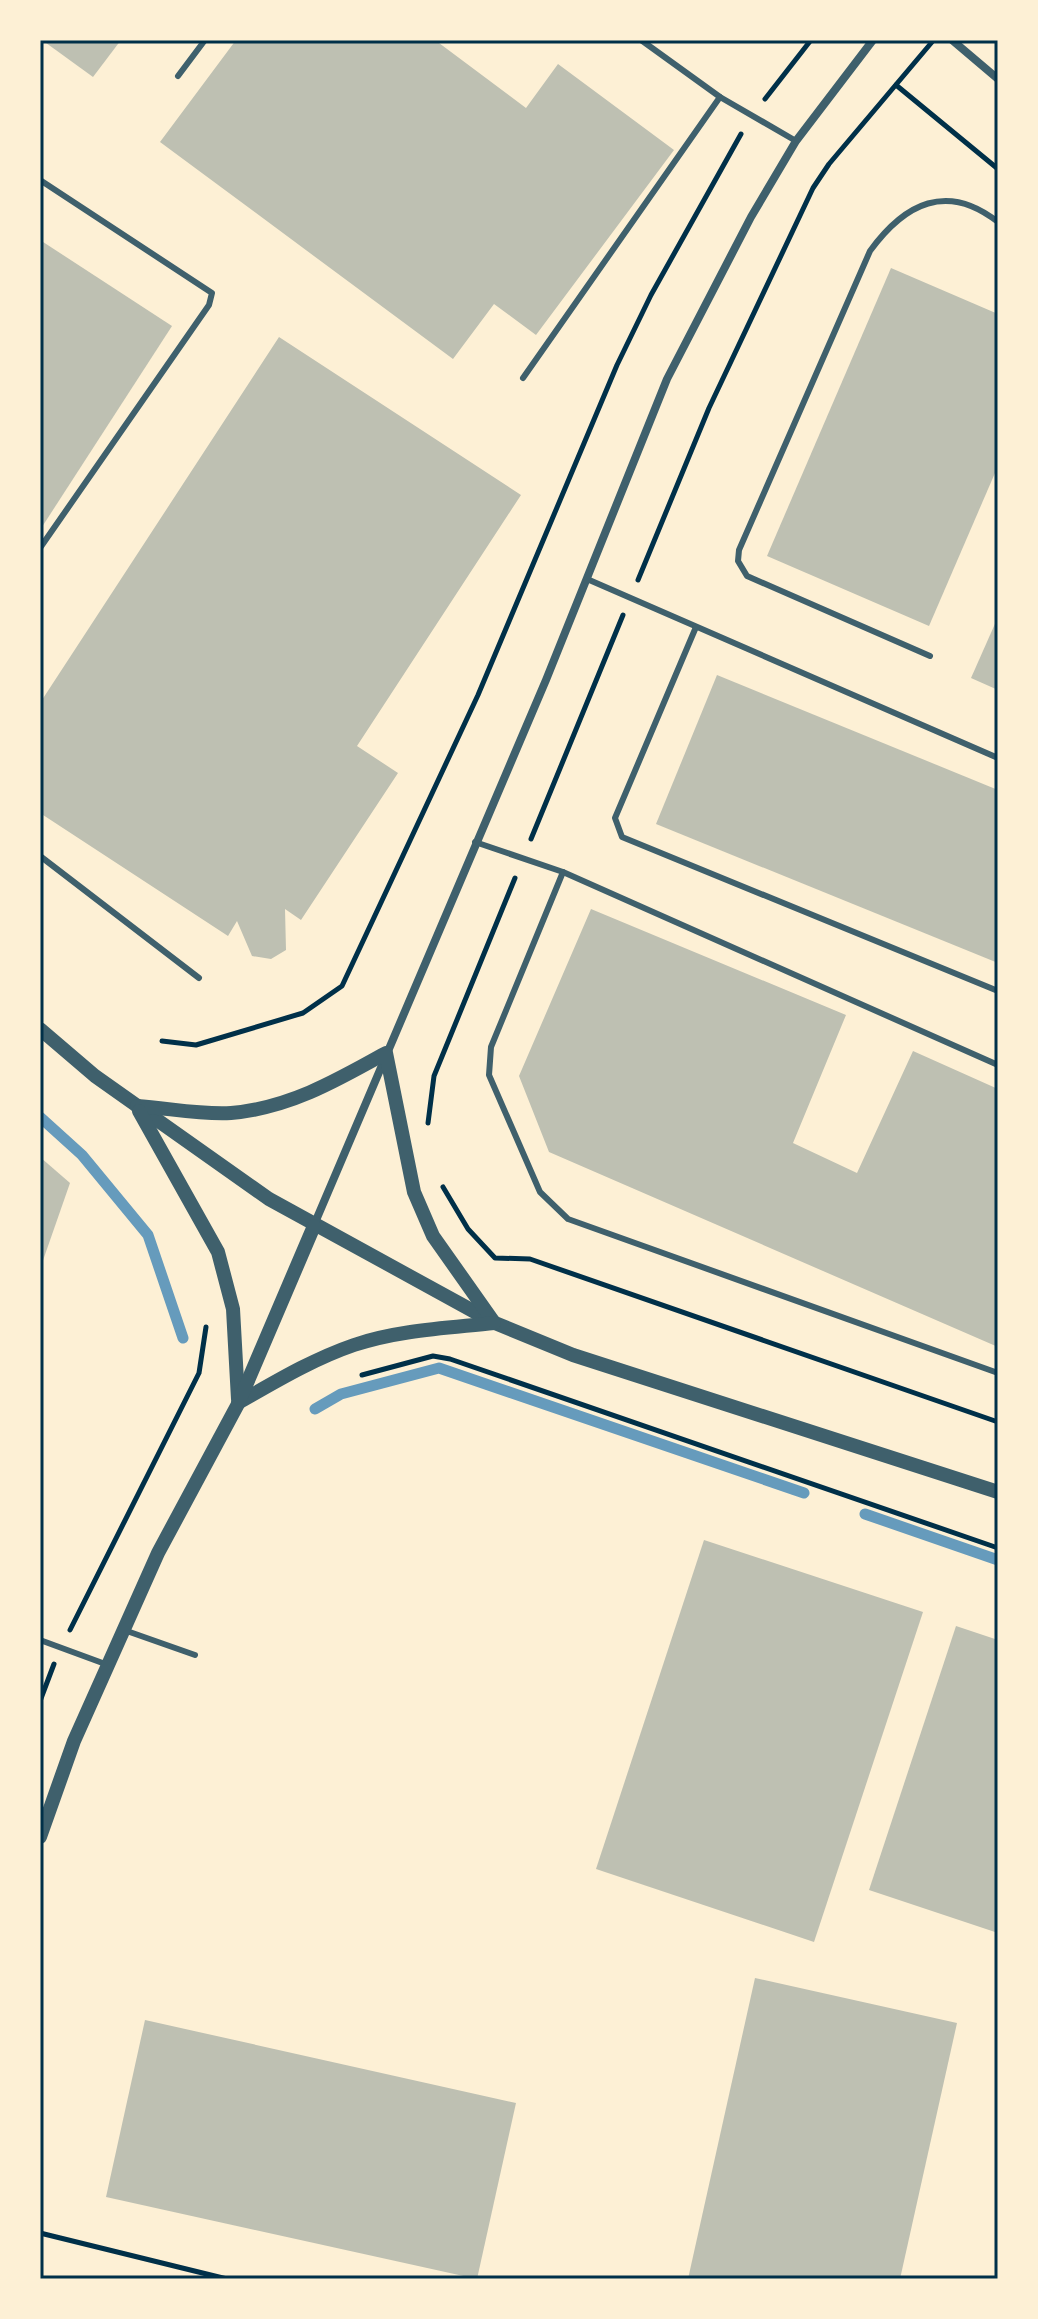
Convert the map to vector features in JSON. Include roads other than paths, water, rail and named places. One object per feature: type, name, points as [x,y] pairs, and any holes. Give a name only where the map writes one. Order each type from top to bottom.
[{"type":"street","points":[[40,1837],[74,1741],[158,1553],[238,1404],[587,579],[667,379],[751,217],[796,141],[873,40]]},
{"type":"street","points":[[952,40],[998,79]]},
{"type":"street","points":[[40,1029],[95,1076],[314,1226],[495,1323],[573,1355],[998,1492]]},
{"type":"street","points":[[137,1106],[229,1113],[277,1105],[315,1093],[386,1053]]},
{"type":"street","points":[[386,1053],[414,1192],[433,1236],[495,1323]]},
{"type":"street","points":[[137,1106],[218,1252],[233,1309],[238,1404]]},
{"type":"street","points":[[238,1404],[280,1378],[355,1345],[426,1330],[495,1323]]},
{"type":"lane","points":[[178,76],[205,40]]},
{"type":"lane","points":[[641,40],[720,97],[796,141]]},
{"type":"lane","points":[[523,378],[720,97]]},
{"type":"lane","points":[[40,180],[212,293],[209,305],[40,548]]},
{"type":"lane","points":[[930,656],[747,576],[738,561],[739,550],[870,251],[888,227],[921,204],[957,200],[977,206],[998,222]]},
{"type":"lane","points":[[587,579],[998,758]]},
{"type":"lane","points":[[696,627],[615,818],[622,837],[998,991]]},
{"type":"lane","points":[[475,842],[563,872],[998,1065]]},
{"type":"lane","points":[[40,856],[199,978]]},
{"type":"lane","points":[[563,872],[491,1047],[488,1062],[489,1075],[547,1202],[568,1219],[998,1373]]},
{"type":"lane","points":[[124,1630],[195,1655]]},
{"type":"lane","points":[[40,1640],[108,1665]]},
{"type":"waterway","points":[[40,1117],[82,1155],[148,1235],[183,1338]]},
{"type":"waterway","points":[[315,1409],[341,1394],[439,1368],[804,1493]]},
{"type":"waterway","points":[[865,1514],[998,1560]]}]
